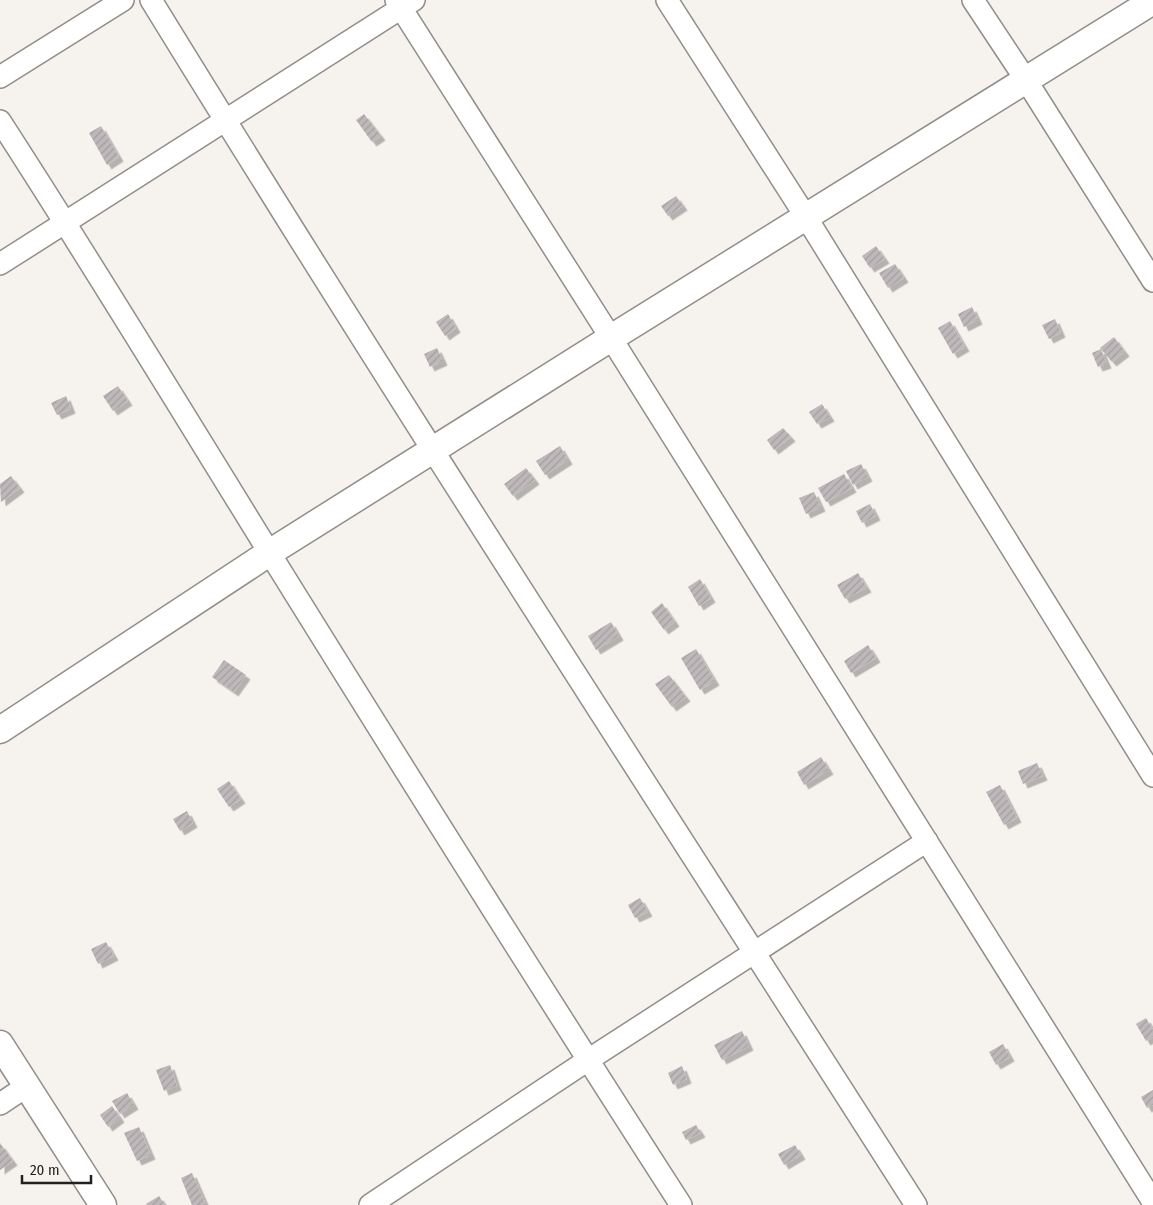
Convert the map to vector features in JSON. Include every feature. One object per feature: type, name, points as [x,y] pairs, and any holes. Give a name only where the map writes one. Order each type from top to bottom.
[{"type":"street","points":[[0,77],[122,0]]},
{"type":"street","points":[[151,0],[433,450],[916,1205]]},
{"type":"street","points":[[667,0],[806,217],[1153,776]]},
{"type":"street","points":[[973,0],[1153,281]]},
{"type":"street","points":[[0,730],[270,553],[611,338],[1153,1]]},
{"type":"street","points":[[0,264],[404,3],[611,338],[1153,1202]]},
{"type":"street","points":[[0,121],[66,222],[270,553],[681,1205]]},
{"type":"street","points":[[370,1205],[588,1060],[927,841]]},
{"type":"street","points":[[0,1044],[103,1205]]},
{"type":"street","points":[[0,1104],[27,1086]]},
{"type":"building","points":[[364,114],[381,136],[372,142],[356,120]]},
{"type":"building","points":[[101,126],[119,157],[107,165],[89,133]]},
{"type":"building","points":[[676,196],[683,206],[668,216],[661,206]]},
{"type":"building","points":[[876,246],[885,259],[870,268],[862,256]]},
{"type":"building","points":[[895,264],[904,278],[888,288],[879,273]]},
{"type":"building","points":[[972,307],[978,320],[964,327],[958,314]]},
{"type":"building","points":[[448,314],[456,328],[445,336],[436,322]]},
{"type":"building","points":[[1055,319],[1061,333],[1049,339],[1042,325]]},
{"type":"building","points":[[950,321],[965,347],[953,354],[938,328]]},
{"type":"building","points":[[1114,337],[1125,352],[1112,362],[1100,348]]},
{"type":"building","points":[[437,348],[443,361],[430,367],[424,354]]},
{"type":"building","points":[[1101,349],[1107,364],[1098,367],[1092,353]]},
{"type":"building","points":[[118,386],[128,401],[113,411],[103,396]]},
{"type":"building","points":[[66,396],[71,409],[57,415],[51,403]]},
{"type":"building","points":[[822,404],[830,417],[817,424],[809,412]]},
{"type":"building","points":[[783,428],[791,437],[774,450],[767,440]]},
{"type":"building","points":[[560,446],[568,460],[545,475],[536,461]]},
{"type":"building","points":[[861,464],[868,477],[853,485],[846,471]]},
{"type":"building","points":[[526,468],[535,480],[513,496],[504,484]]},
{"type":"building","points":[[844,474],[852,488],[826,502],[818,488]]},
{"type":"building","points":[[11,476],[20,488],[1,502],[0,484]]},
{"type":"building","points":[[814,492],[821,507],[806,514],[799,498]]},
{"type":"building","points":[[870,504],[876,516],[862,523],[856,511]]},
{"type":"building","points":[[858,573],[867,588],[845,599],[837,585]]},
{"type":"building","points":[[700,579],[711,598],[699,606],[688,587]]},
{"type":"building","points":[[662,603],[675,622],[664,630],[651,612]]},
{"type":"building","points":[[611,622],[619,636],[596,650],[588,636]]},
{"type":"building","points":[[868,645],[876,658],[851,673],[844,661]]},
{"type":"building","points":[[696,649],[715,681],[700,690],[681,658]]},
{"type":"building","points":[[224,660],[246,675],[234,692],[212,677]]},
{"type":"building","points":[[669,675],[686,697],[672,707],[655,684]]},
{"type":"building","points":[[821,757],[829,770],[804,785],[797,772]]},
{"type":"building","points":[[1037,763],[1043,776],[1023,784],[1018,771]]},
{"type":"building","points":[[229,781],[241,799],[229,807],[217,789]]},
{"type":"building","points":[[1000,785],[1017,818],[1004,825],[986,792]]},
{"type":"building","points":[[187,811],[193,823],[180,831],[173,819]]},
{"type":"building","points":[[640,898],[648,912],[635,918],[628,905]]},
{"type":"building","points":[[106,942],[114,956],[98,964],[91,949]]},
{"type":"building","points":[[1146,1018],[1153,1030],[1153,1037],[1146,1041],[1136,1024]]},
{"type":"building","points":[[742,1031],[749,1046],[722,1060],[714,1045]]},
{"type":"building","points":[[1003,1044],[1010,1057],[996,1065],[989,1052]]},
{"type":"building","points":[[170,1065],[177,1086],[164,1091],[156,1070]]},
{"type":"building","points":[[682,1066],[687,1079],[673,1085],[668,1073]]},
{"type":"building","points":[[1153,1090],[1153,1105],[1147,1108],[1141,1097]]},
{"type":"building","points":[[127,1093],[134,1105],[120,1114],[112,1101]]},
{"type":"building","points":[[112,1106],[120,1118],[108,1127],[100,1115]]},
{"type":"building","points":[[696,1125],[701,1133],[686,1140],[682,1132]]},
{"type":"building","points":[[139,1127],[151,1155],[137,1161],[124,1133]]},
{"type":"building","points":[[0,1143],[13,1161],[0,1170]]},
{"type":"building","points":[[795,1145],[801,1155],[784,1165],[778,1154]]},
{"type":"building","points":[[192,1173],[206,1205],[192,1205],[181,1178]]},
{"type":"building","points":[[159,1196],[165,1205],[146,1204]]}]
